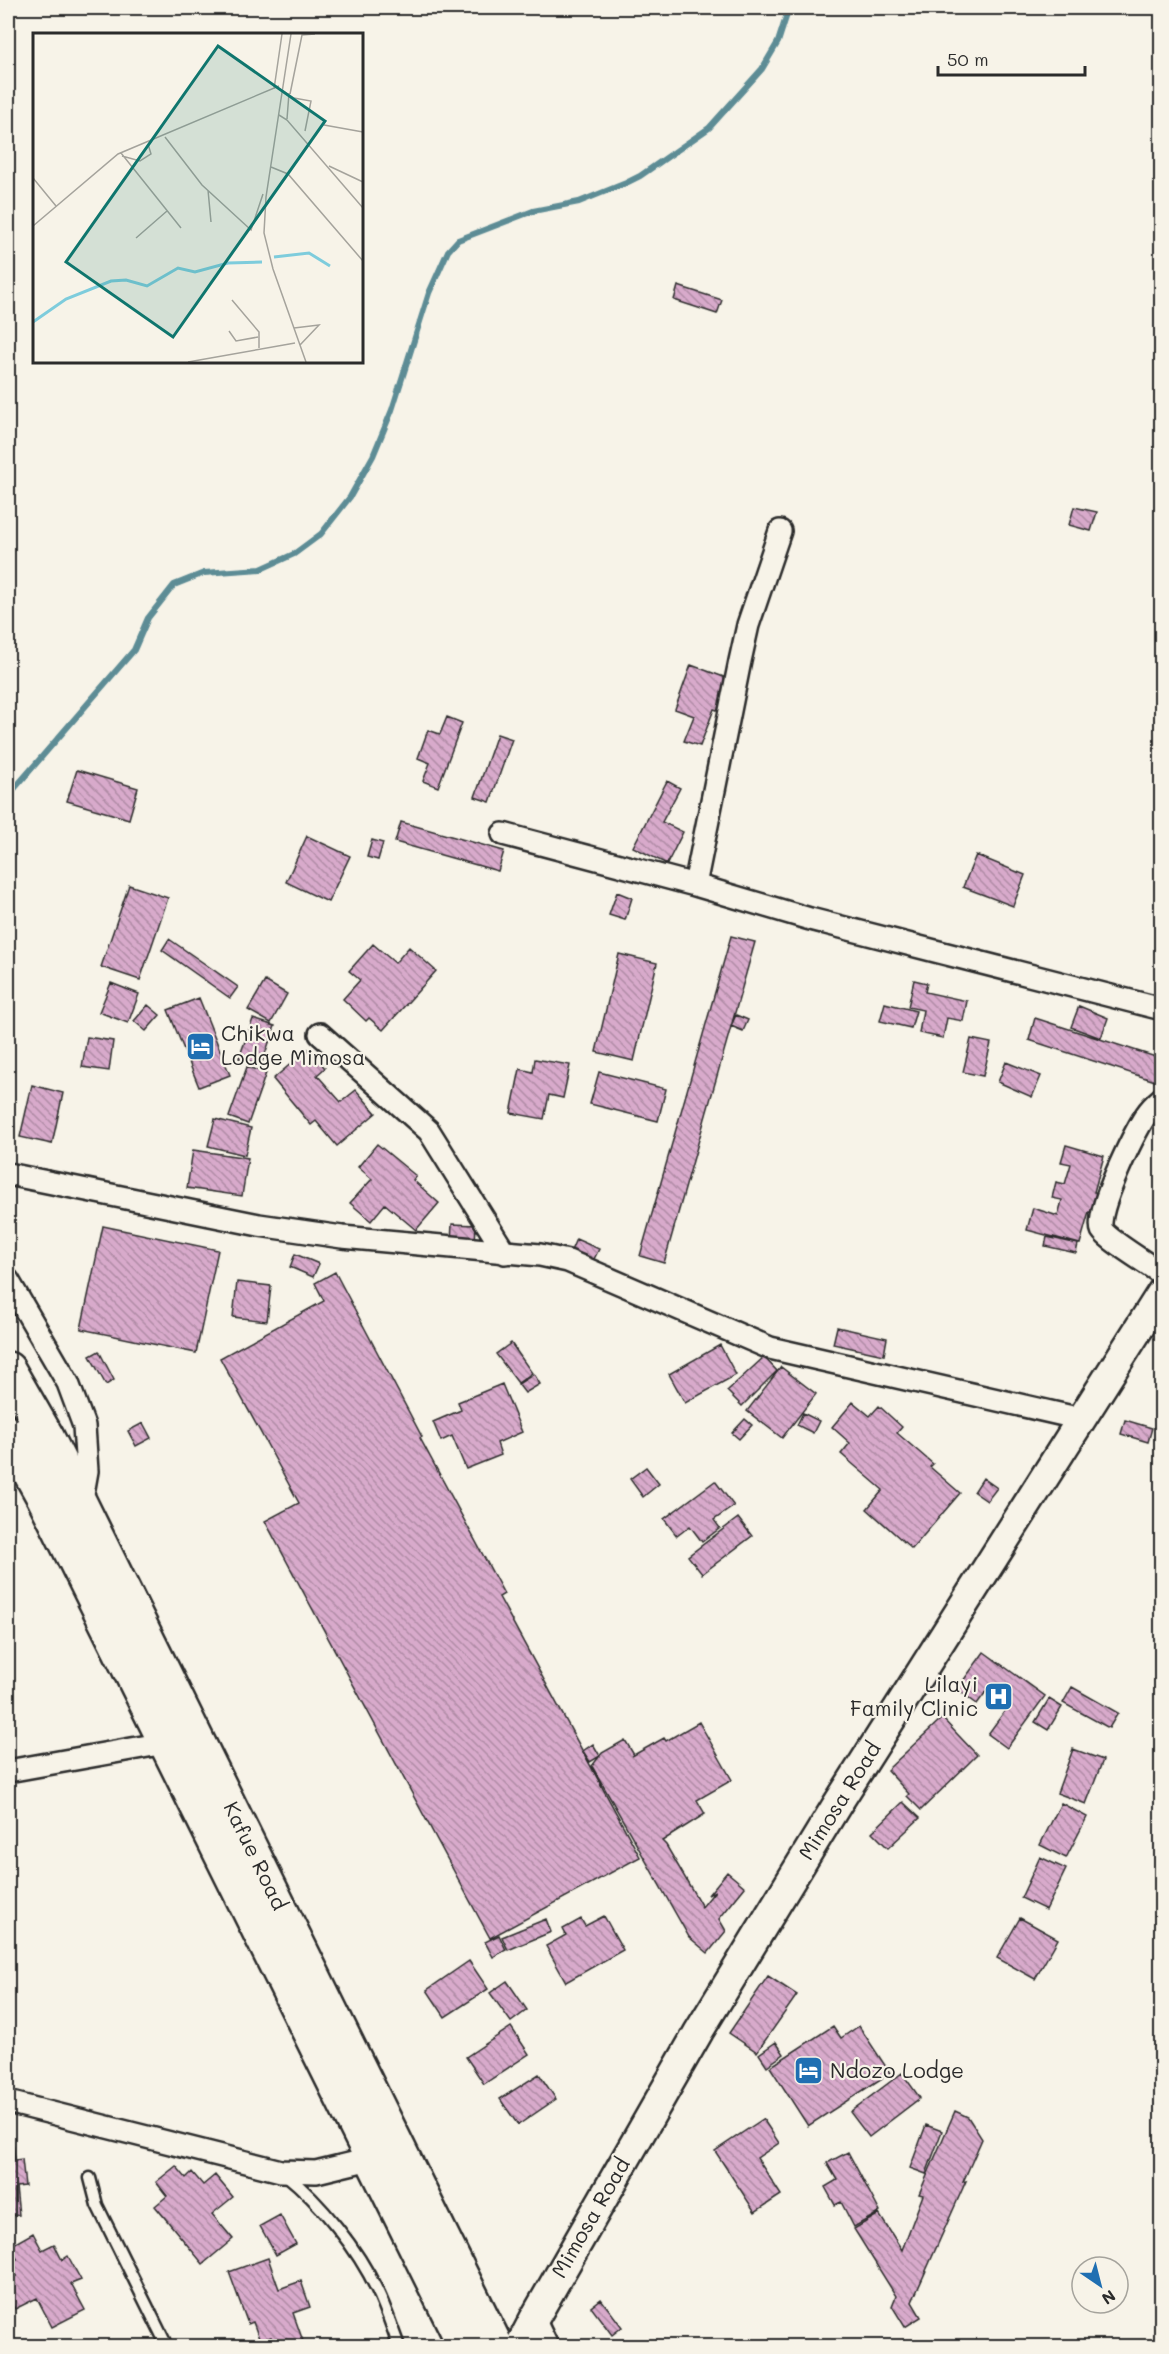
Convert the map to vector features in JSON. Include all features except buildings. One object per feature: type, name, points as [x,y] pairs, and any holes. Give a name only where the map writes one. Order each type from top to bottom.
[{"type":"highway","name":"Kafue Road","points":[[8,1369],[47,1437],[81,1505],[496,2346]]},
{"type":"highway","name":"Kafue Road","points":[[8,1433],[44,1498],[370,2159],[465,2346]]},
{"type":"street","points":[[695,885],[748,625],[780,531]]},
{"type":"street","points":[[503,834],[695,885],[810,919],[1161,1009]]},
{"type":"street","points":[[320,1034],[429,1131],[505,1253]]},
{"type":"street","points":[[1161,1098],[1147,1113],[1135,1134],[1111,1187],[1101,1221],[1102,1229],[1106,1234],[1161,1274]]},
{"type":"street","points":[[8,1174],[269,1226],[342,1237],[540,1256],[568,1261],[770,1348],[1081,1419]]},
{"type":"street","points":[[8,1280],[68,1383],[84,1426],[87,1471],[81,1505]]},
{"type":"street","name":"Mimosa Road","points":[[520,2346],[705,2021],[838,1803],[1161,1292]]},
{"type":"street","points":[[8,1771],[165,1743]]},
{"type":"street","points":[[8,2102],[281,2171],[316,2172],[370,2159]]},
{"type":"street","points":[[479,2310],[490,2322],[504,2328],[520,2327],[534,2319],[547,2346]]},
{"type":"lane","points":[[281,2171],[327,2214],[354,2253],[376,2289],[399,2346]]},
{"type":"lane","points":[[90,2178],[97,2205],[167,2346]]},
{"type":"waterway","points":[[8,796],[134,650],[148,618],[174,585],[204,573],[261,569],[294,554],[321,534],[350,497],[373,456],[392,410],[429,293],[448,251],[458,240],[533,211],[579,202],[626,183],[640,176],[709,128],[762,69],[778,42],[789,8]]},
{"type":"place","name":"Chikwa Lodge Mimosa","points":[[200,1046]]},
{"type":"place","name":"Lilayi Family Clinic","points":[[999,1697]]},
{"type":"place","name":"Ndozo Lodge","points":[[809,2071]]}]
